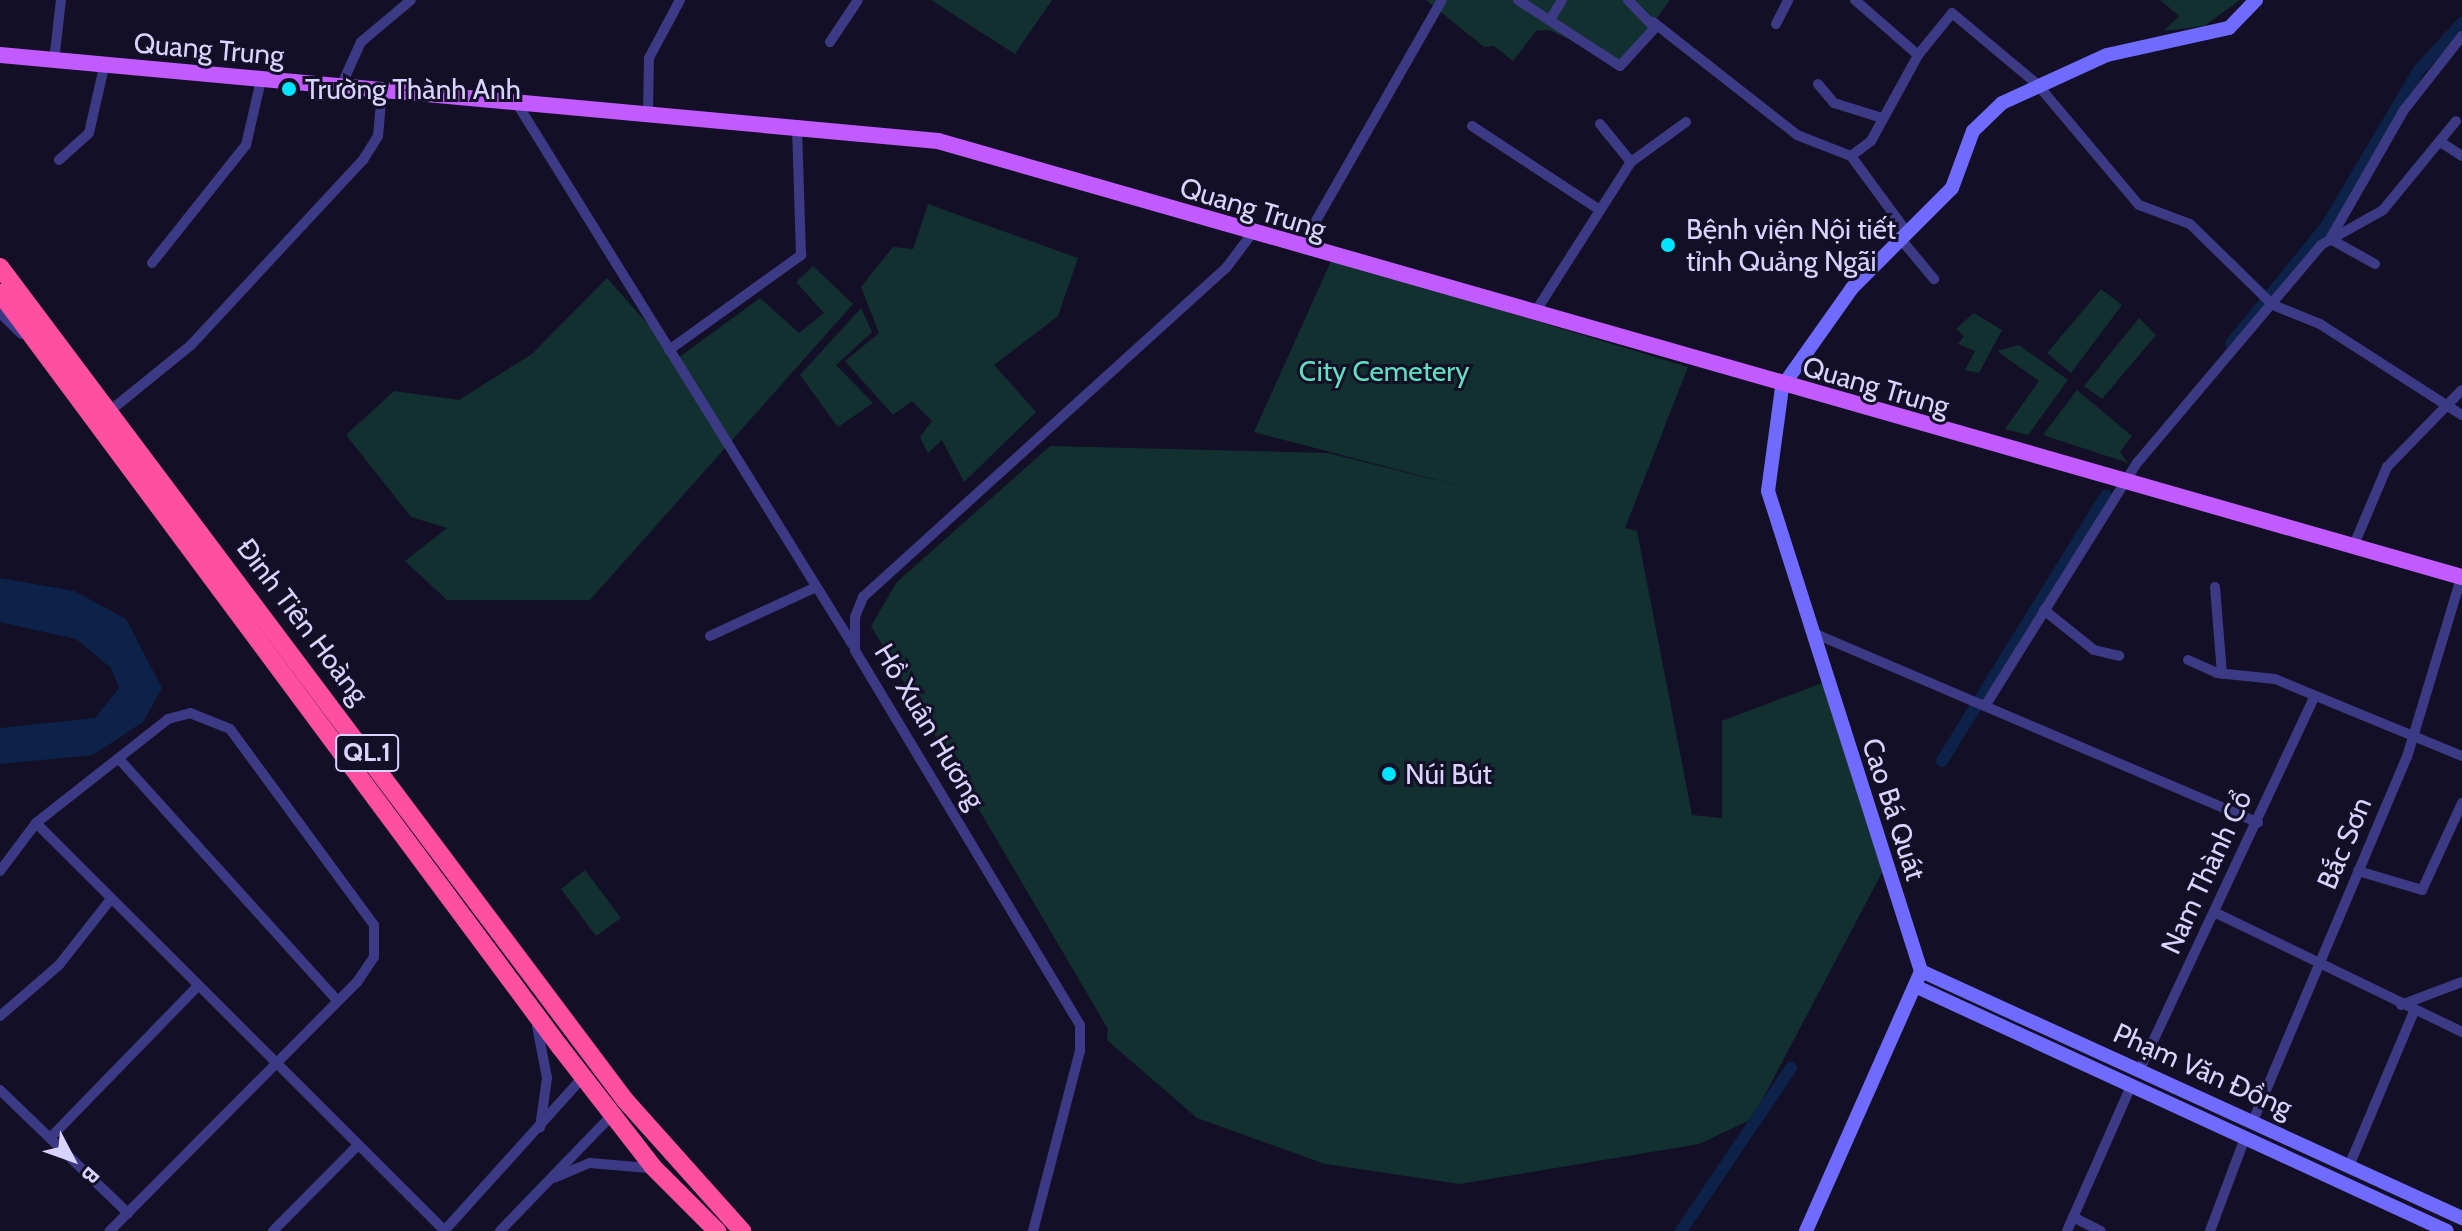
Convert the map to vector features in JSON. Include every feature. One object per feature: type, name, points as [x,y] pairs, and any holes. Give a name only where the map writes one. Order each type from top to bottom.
[{"type":"highway","name":"Đinh Tiên Hoàng","points":[[0,267],[111,410],[620,1093],[742,1231]]},
{"type":"highway","name":"Đinh Tiên Hoàng","points":[[0,293],[523,999],[662,1176],[717,1231]]},
{"type":"main road","name":"Quang Trung","points":[[0,55],[104,67],[797,125],[938,141],[1533,316],[2462,576]]},
{"type":"street","points":[[54,61],[61,0]]},
{"type":"street","points":[[341,86],[361,42],[411,0]]},
{"type":"street","points":[[648,113],[649,58],[680,0]]},
{"type":"street","points":[[830,42],[858,0]]},
{"type":"street","points":[[1300,249],[1442,0]]},
{"type":"street","points":[[1518,0],[1620,66],[1632,60],[1653,22]]},
{"type":"street","points":[[1550,20],[1562,0]]},
{"type":"street","points":[[1628,0],[1797,135],[1851,156],[1934,279]]},
{"type":"street","points":[[1776,24],[1788,0]]},
{"type":"street","points":[[1855,0],[1918,55]]},
{"type":"street","points":[[1782,387],[1817,333],[1902,234],[1952,188],[1973,131],[2021,89],[2057,82],[2107,55],[2229,28],[2256,0]]},
{"type":"street","points":[[1851,156],[1871,141],[1879,117],[1918,55],[1952,13],[2037,84],[2139,205],[2190,224],[2271,303],[2320,324],[2462,415]]},
{"type":"street","points":[[1978,704],[2044,610],[2122,481],[2271,303],[2330,239],[2404,110],[2462,36]]},
{"type":"street","points":[[59,160],[89,133],[104,67]]},
{"type":"street","points":[[152,263],[246,145],[261,80]]},
{"type":"street","points":[[1818,84],[1834,103],[1879,117]]},
{"type":"street","points":[[111,410],[191,345],[363,160],[378,136],[382,91]]},
{"type":"street","points":[[516,102],[855,650]]},
{"type":"street","points":[[2330,239],[2383,210],[2405,175],[2442,143],[2456,121]]},
{"type":"street","points":[[1533,316],[1597,208],[1631,162],[1686,122]]},
{"type":"street","points":[[1600,124],[1631,162]]},
{"type":"street","points":[[669,350],[801,255],[797,125]]},
{"type":"street","points":[[1472,126],[1597,208]]},
{"type":"street","points":[[2442,143],[2462,156]]},
{"type":"street","name":"Hồ Xuân Hương","points":[[1033,1231],[1080,1025],[855,650],[852,632],[863,597],[1226,268],[1251,235]]},
{"type":"street","points":[[2330,239],[2375,264]]},
{"type":"street","points":[[0,313],[39,349]]},
{"type":"street","name":"Cao Bá Quát","points":[[1782,387],[1768,491],[1921,971]]},
{"type":"street","points":[[2353,547],[2387,467],[2444,404],[2462,390]]},
{"type":"street","name":"Bắc Sơn","points":[[2253,1121],[2415,735],[2462,576]]},
{"type":"street","points":[[710,636],[816,587]]},
{"type":"street","points":[[2215,587],[2222,674]]},
{"type":"street","points":[[2044,610],[2094,650],[2119,656]]},
{"type":"street","points":[[1811,632],[2258,823]]},
{"type":"street","points":[[2188,660],[2222,674],[2275,679],[2462,756]]},
{"type":"street","name":"Nam Thành Cổ","points":[[2140,1069],[2315,696]]},
{"type":"street","points":[[0,871],[36,823],[168,719],[190,713],[230,729],[374,925],[374,957],[338,1001],[110,1231]]},
{"type":"street","points":[[119,759],[338,1001]]},
{"type":"street","points":[[2358,871],[2422,890],[2462,803]]},
{"type":"street","points":[[36,823],[444,1231],[536,1137],[584,1076]]},
{"type":"street","points":[[0,1016],[59,965],[111,899]]},
{"type":"street","points":[[2214,912],[2462,1032]]},
{"type":"street","points":[[1812,1229],[1917,987],[1921,971]]},
{"type":"street","name":"Phạm Văn Đồng","points":[[1921,971],[2462,1218]]},
{"type":"street","points":[[2401,1005],[2462,982]]},
{"type":"street","points":[[50,1138],[198,986]]},
{"type":"street","name":"Phạm Văn Đồng","points":[[1917,987],[2447,1231]]},
{"type":"street","points":[[523,999],[547,1055],[536,1137]]},
{"type":"street","points":[[2343,1184],[2414,1011]]},
{"type":"street","points":[[2024,1037],[2031,1022]]},
{"type":"street","points":[[2067,1231],[2140,1069]]},
{"type":"street","points":[[0,1090],[128,1213]]},
{"type":"street","points":[[500,1231],[613,1114]]},
{"type":"street","points":[[2210,1231],[2253,1121]]},
{"type":"street","points":[[273,1231],[358,1145]]},
{"type":"street","points":[[548,1181],[609,1161],[642,1164],[662,1176]]},
{"type":"street","points":[[2073,1217],[2101,1231]]},
{"type":"green space","points":[[931,0],[1052,0],[1015,54]]},
{"type":"green space","points":[[1426,0],[1670,0],[1623,64],[1549,30],[1536,31],[1513,61],[1494,46],[1484,47]]},
{"type":"green space","points":[[2160,0],[2240,0],[2204,26],[2164,31],[2179,16]]},
{"type":"green space","points":[[928,204],[1078,258],[1058,316],[994,365],[1036,412],[964,482],[942,440],[928,453],[920,437],[932,421],[912,401],[893,415],[845,361],[879,333],[861,287],[893,247],[913,249]]},
{"type":"green space","name":"City Cemetery","points":[[1332,259],[1688,367],[1625,528],[1637,531],[1692,815],[1722,818],[1722,721],[1830,680],[1885,867],[1752,1119],[1699,1144],[1460,1184],[1325,1164],[1197,1118],[1107,1040],[1108,1029],[871,626],[897,582],[1050,446],[1328,453],[1472,489],[1254,432]]},
{"type":"green space","points":[[813,266],[853,304],[590,600],[447,600],[405,561],[447,528],[411,517],[346,435],[394,391],[459,400],[532,354],[607,278],[678,358],[760,298],[799,333],[824,313],[796,282]]},
{"type":"green space","points":[[2101,289],[2122,305],[2071,373],[2047,353]]},
{"type":"green space","points":[[861,308],[872,332],[836,365],[873,403],[838,427],[800,375]]},
{"type":"green space","points":[[1974,313],[2002,330],[1979,373],[1965,370],[1975,351],[1958,344],[1964,336],[1956,329]]},
{"type":"green space","points":[[2139,318],[2156,335],[2102,399],[2084,386]]},
{"type":"green space","points":[[2019,345],[2068,380],[2028,435],[2005,429],[2039,381],[1997,351]]},
{"type":"green space","points":[[2077,390],[2132,436],[2120,452],[2128,463],[2043,435]]},
{"type":"green space","points":[[585,870],[621,918],[596,936],[561,889]]},
{"type":"water","points":[[0,578],[74,591],[126,619],[162,688],[143,722],[93,755],[0,764],[0,728],[95,718],[119,688],[111,668],[76,639],[0,622]]},
{"type":"waterway","points":[[2231,344],[2327,225],[2419,70],[2462,23]]},
{"type":"waterway","points":[[1942,761],[2106,495]]},
{"type":"waterway","points":[[1681,1231],[1791,1068]]},
{"type":"place","name":"Trường Thành Anh","points":[[289,89]]},
{"type":"place","name":"Bệnh viện Nội tiết tỉnh Quảng Ngãi","points":[[1668,245]]},
{"type":"place","name":"Núi Bút","points":[[1389,774]]}]
